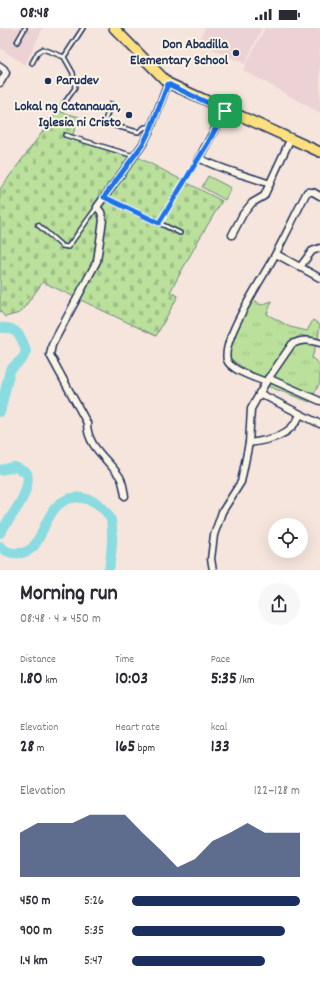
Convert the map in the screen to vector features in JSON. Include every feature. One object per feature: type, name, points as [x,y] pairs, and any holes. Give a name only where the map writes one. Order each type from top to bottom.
[{"type":"main road","points":[[114,28],[168,84],[225,111],[320,152]]},
{"type":"street","points":[[0,66],[6,73],[0,83]]},
{"type":"street","points":[[125,496],[121,478],[104,460],[87,434],[87,423],[50,354],[52,345],[97,261],[103,220],[101,212],[97,207],[136,156],[151,128],[168,84]]},
{"type":"street","points":[[225,111],[198,158],[215,166],[238,172],[270,184]]},
{"type":"street","points":[[232,234],[243,214],[252,203],[264,196],[290,140]]},
{"type":"street","points":[[320,196],[313,192],[307,192],[276,254],[238,319],[226,352],[227,359],[232,367],[320,401]]},
{"type":"street","points":[[300,267],[312,251],[320,248]]},
{"type":"street","points":[[276,254],[320,278]]},
{"type":"street","points":[[212,570],[211,559],[214,535],[222,512],[241,482],[249,443],[251,409],[267,380],[292,344],[298,340],[308,340],[320,343]]},
{"type":"street","points":[[259,393],[320,424]]},
{"type":"street","points":[[249,443],[269,440],[290,430],[296,424],[300,415]]},
{"type":"lane","points":[[17,42],[24,28]]},
{"type":"lane","points":[[64,57],[83,28]]},
{"type":"lane","points":[[32,63],[38,52],[43,49],[64,57],[74,73],[75,88],[62,105]]},
{"type":"lane","points":[[111,104],[104,123],[138,132],[145,127],[151,128]]},
{"type":"lane","points":[[65,135],[136,156]]},
{"type":"lane","points":[[159,223],[198,158]]},
{"type":"lane","points":[[104,197],[180,233]]},
{"type":"lane","points":[[38,225],[62,246],[68,247],[97,207]]},
{"type":"shaded area","points":[[0,28],[43,28],[25,65],[0,48]]},
{"type":"shaded area","name":"Don Abadilla Elementary School","points":[[205,28],[262,28],[245,64],[198,42]]},
{"type":"shaded area","points":[[265,28],[320,28],[320,113],[243,70]]},
{"type":"green space","points":[[58,111],[79,117],[72,137],[134,155],[222,201],[170,292],[178,296],[156,336],[43,282],[20,313],[5,317],[0,311],[0,189]]},
{"type":"green space","points":[[208,176],[231,188],[225,200],[202,187]]},
{"type":"green space","points":[[252,298],[261,305],[272,301],[267,314],[290,327],[307,331],[313,320],[320,325],[318,339],[300,335],[287,346],[265,380],[246,370],[230,358],[230,344]]},
{"type":"green space","points":[[303,343],[316,345],[312,358],[320,365],[320,382],[310,402],[267,386],[292,344]]},
{"type":"waterway","points":[[0,328],[10,329],[18,334],[26,351],[23,358],[10,370],[0,412]]},
{"type":"waterway","points":[[0,470],[15,467],[27,473],[28,480],[19,504],[0,533]]},
{"type":"waterway","points":[[0,546],[12,553],[21,553],[29,550],[39,539],[49,516],[56,507],[69,499],[83,498],[102,507],[111,519],[112,539],[109,570]]},
{"type":"place","name":"Don Abadilla Elementary School","points":[[236,53]]},
{"type":"place","name":"Parudev","points":[[48,81]]},
{"type":"place","name":"Lokal ng Catanauan, Iglesia ni Cristo","points":[[129,115]]},
{"type":"route","points":[[168,84],[225,111],[208,143],[159,223],[104,197],[136,156],[143,144],[151,128],[168,84]]}]
